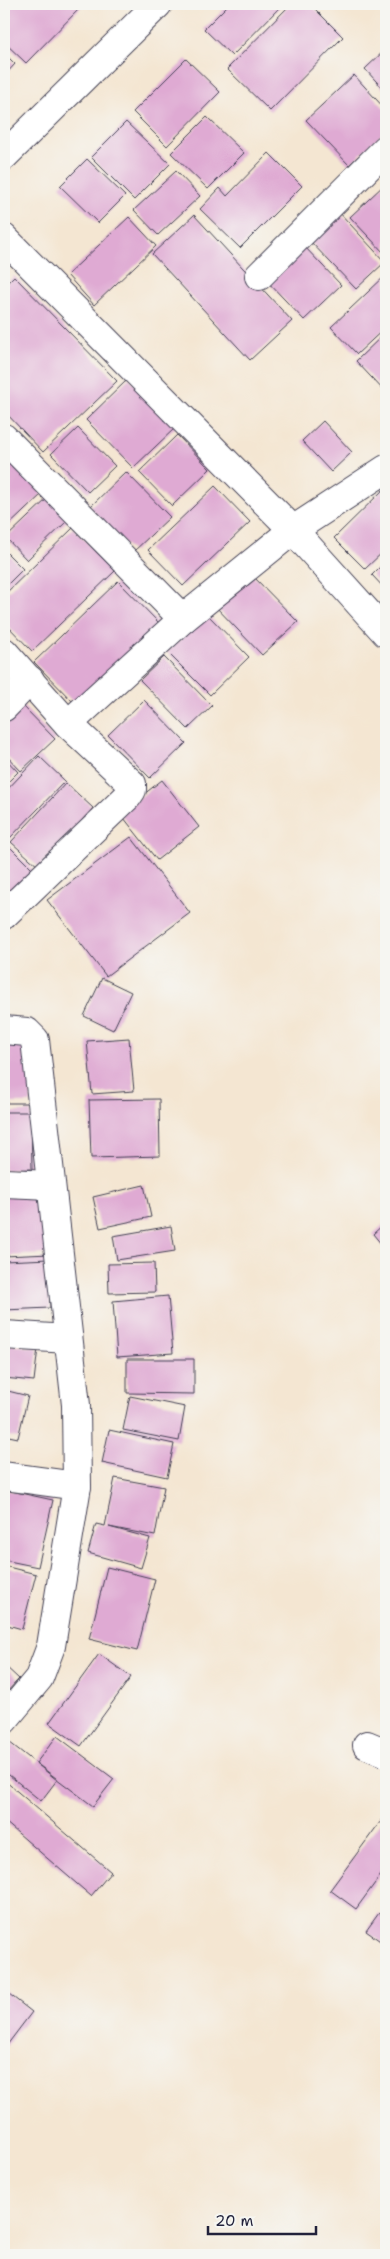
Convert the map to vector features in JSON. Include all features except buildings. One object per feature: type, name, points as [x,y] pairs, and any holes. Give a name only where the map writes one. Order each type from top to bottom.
[{"type":"street","points":[[4,156],[158,4]]},
{"type":"street","points":[[259,276],[386,149]]},
{"type":"street","points":[[4,239],[293,530],[386,633]]},
{"type":"street","points":[[4,438],[183,620]]},
{"type":"street","points":[[68,724],[183,620],[293,530],[386,469]]},
{"type":"street","points":[[4,652],[68,724],[132,784],[132,790],[4,915]]},
{"type":"street","points":[[4,707],[30,680]]},
{"type":"street","points":[[4,1030],[27,1032],[35,1040],[76,1405],[77,1486],[51,1646],[39,1678],[4,1720]]},
{"type":"street","points":[[4,1183],[51,1185]]},
{"type":"street","points":[[4,1335],[68,1339]]},
{"type":"street","points":[[4,1476],[77,1486]]}]
